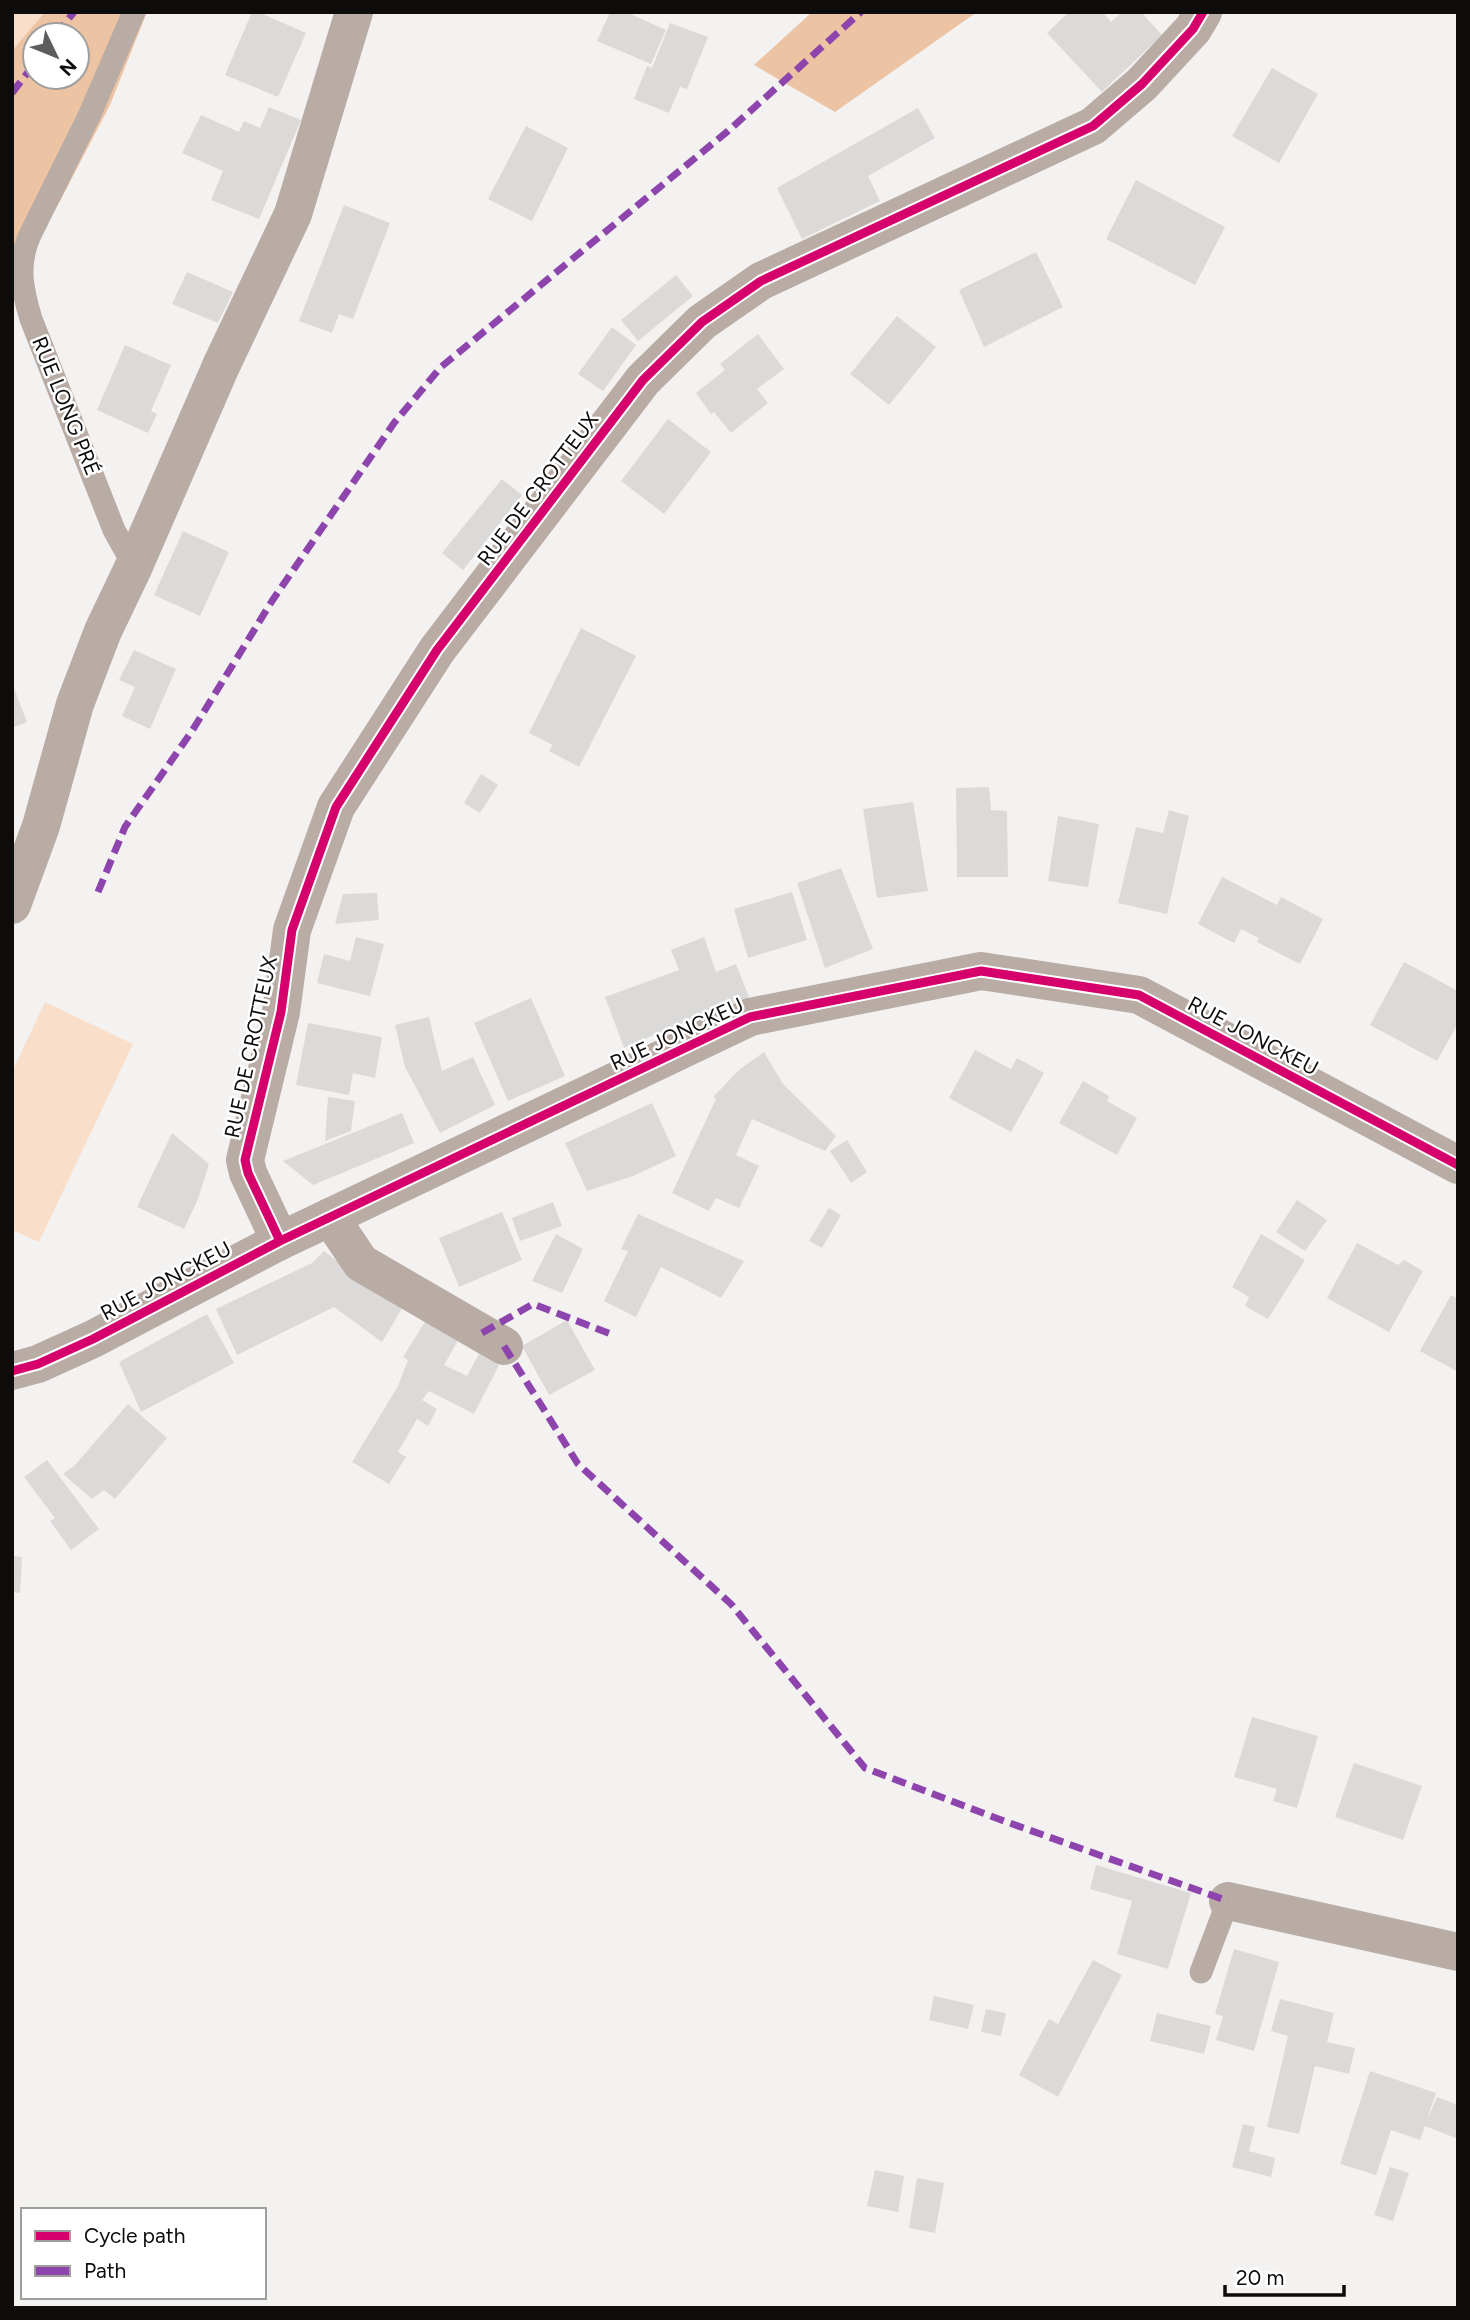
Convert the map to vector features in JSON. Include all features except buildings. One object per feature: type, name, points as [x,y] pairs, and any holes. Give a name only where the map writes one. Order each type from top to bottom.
[{"type":"street","points":[[12,905],[41,826],[79,693],[103,631],[221,366],[293,214],[354,12]]},
{"type":"street","name":"RUE DE CROTTEUX","points":[[280,1241],[245,1160],[281,1012],[292,930],[336,807],[437,650],[643,380],[702,322],[761,281],[1093,126],[1142,84],[1193,29],[1203,12]]},
{"type":"street","name":"RUE JONCKEU","points":[[12,1371],[38,1364],[93,1339],[280,1241],[750,1017],[981,971],[1139,995],[1458,1165]]},
{"type":"street","points":[[330,1217],[361,1263],[504,1346]]},
{"type":"street","points":[[1228,1901],[1458,1952]]},
{"type":"lane","name":"RUE LONG PRÉ","points":[[134,12],[89,116],[29,237],[22,253],[20,268],[24,298],[31,318],[114,530],[134,566]]},
{"type":"lane","points":[[1201,1972],[1228,1901]]},
{"type":"shaded area","points":[[12,12],[48,12],[40,21],[21,21],[21,44],[12,54]]},
{"type":"shaded area","points":[[45,12],[147,12],[110,105],[60,201],[36,240],[28,285],[12,300],[12,51],[21,40],[21,91],[91,91],[91,21],[37,21]]},
{"type":"shaded area","points":[[812,12],[977,12],[835,112],[754,65]]},
{"type":"shaded area","points":[[45,1002],[133,1044],[39,1242],[12,1230],[12,1072]]},
{"type":"marked path","points":[[67,21],[74,12]]},
{"type":"marked path","points":[[98,892],[125,827],[192,731],[272,601],[394,423],[441,367],[728,131],[861,12]]},
{"type":"marked path","points":[[12,93],[21,81]]},
{"type":"marked path","points":[[482,1333],[533,1304],[611,1334]]},
{"type":"marked path","points":[[504,1346],[578,1464],[731,1604],[865,1768],[1228,1901]]},
{"type":"cycle path","points":[[280,1241],[248,1173],[245,1160],[281,1012],[292,930],[336,807],[437,650],[643,380],[702,322],[761,281],[1093,126],[1142,84],[1193,29],[1203,12]]},
{"type":"cycle path","points":[[12,1371],[38,1364],[93,1339],[280,1241],[750,1017],[981,971],[1139,995],[1458,1165]]}]
